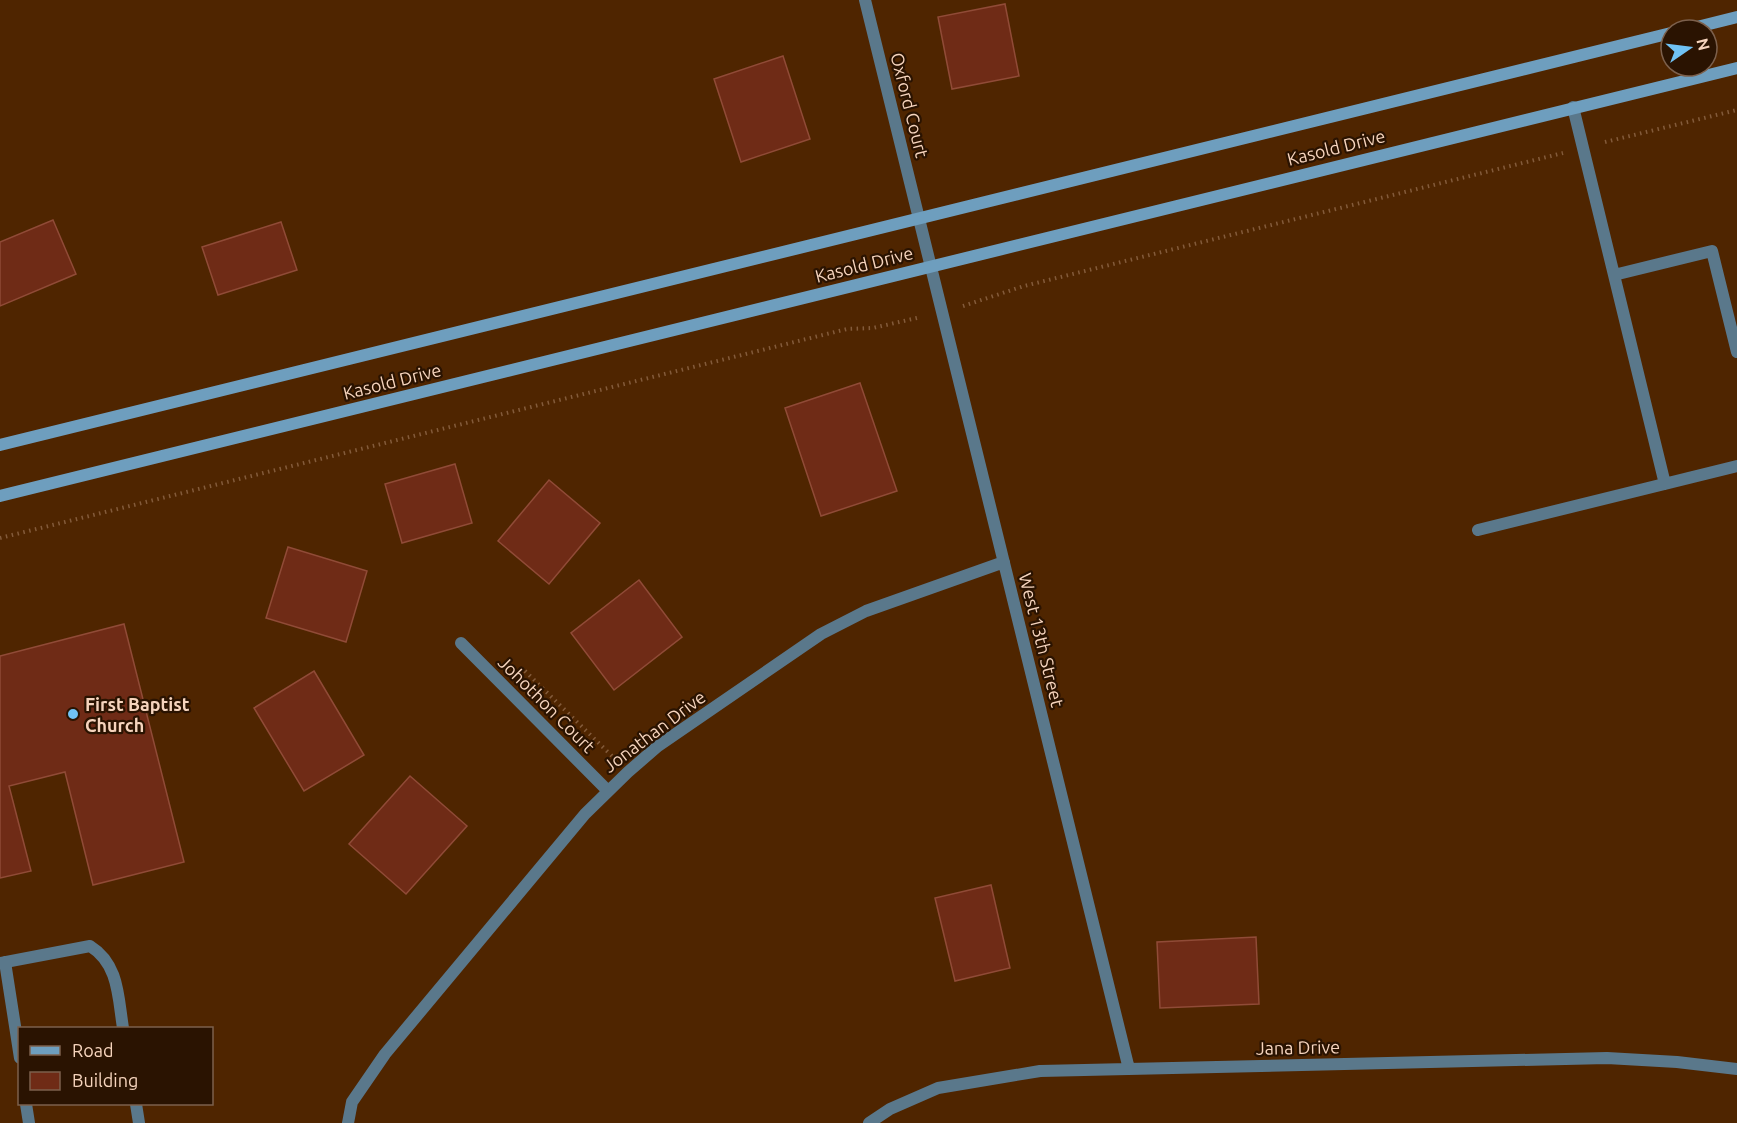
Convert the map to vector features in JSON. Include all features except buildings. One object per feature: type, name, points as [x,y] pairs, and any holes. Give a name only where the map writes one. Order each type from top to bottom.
[{"type":"main road","points":[[1719,22],[1737,17]]},
{"type":"main road","name":"Kasold Drive","points":[[0,445],[1659,36]]},
{"type":"main road","name":"Kasold Drive","points":[[0,496],[1737,68]]},
{"type":"street","name":"Oxford Court","points":[[865,0],[919,220]]},
{"type":"street","points":[[1572,107],[1665,484]]},
{"type":"street","name":"West 13th Street","points":[[919,220],[1128,1069]]},
{"type":"street","points":[[1614,275],[1712,251],[1737,352]]},
{"type":"street","points":[[1478,530],[1737,466]]},
{"type":"street","name":"Jonathan Drive","points":[[348,1123],[352,1102],[385,1054],[607,789],[658,746],[820,634],[866,611],[1004,562]]},
{"type":"street","name":"Johothon Court","points":[[461,644],[607,789]]},
{"type":"street","points":[[18,1047],[3,962],[90,946],[104,954],[113,968],[123,1027]]},
{"type":"street","name":"Jana Drive","points":[[869,1123],[890,1109],[938,1088],[1040,1071],[1607,1058],[1677,1062],[1737,1069]]},
{"type":"street","points":[[26,1105],[29,1123]]},
{"type":"street","points":[[136,1105],[139,1123]]},
{"type":"path","points":[[0,538],[847,329],[873,328],[942,312],[1036,284],[1737,110]]},
{"type":"path","points":[[524,670],[628,772]]},
{"type":"place","name":"First Baptist Church","points":[[73,714]]}]
